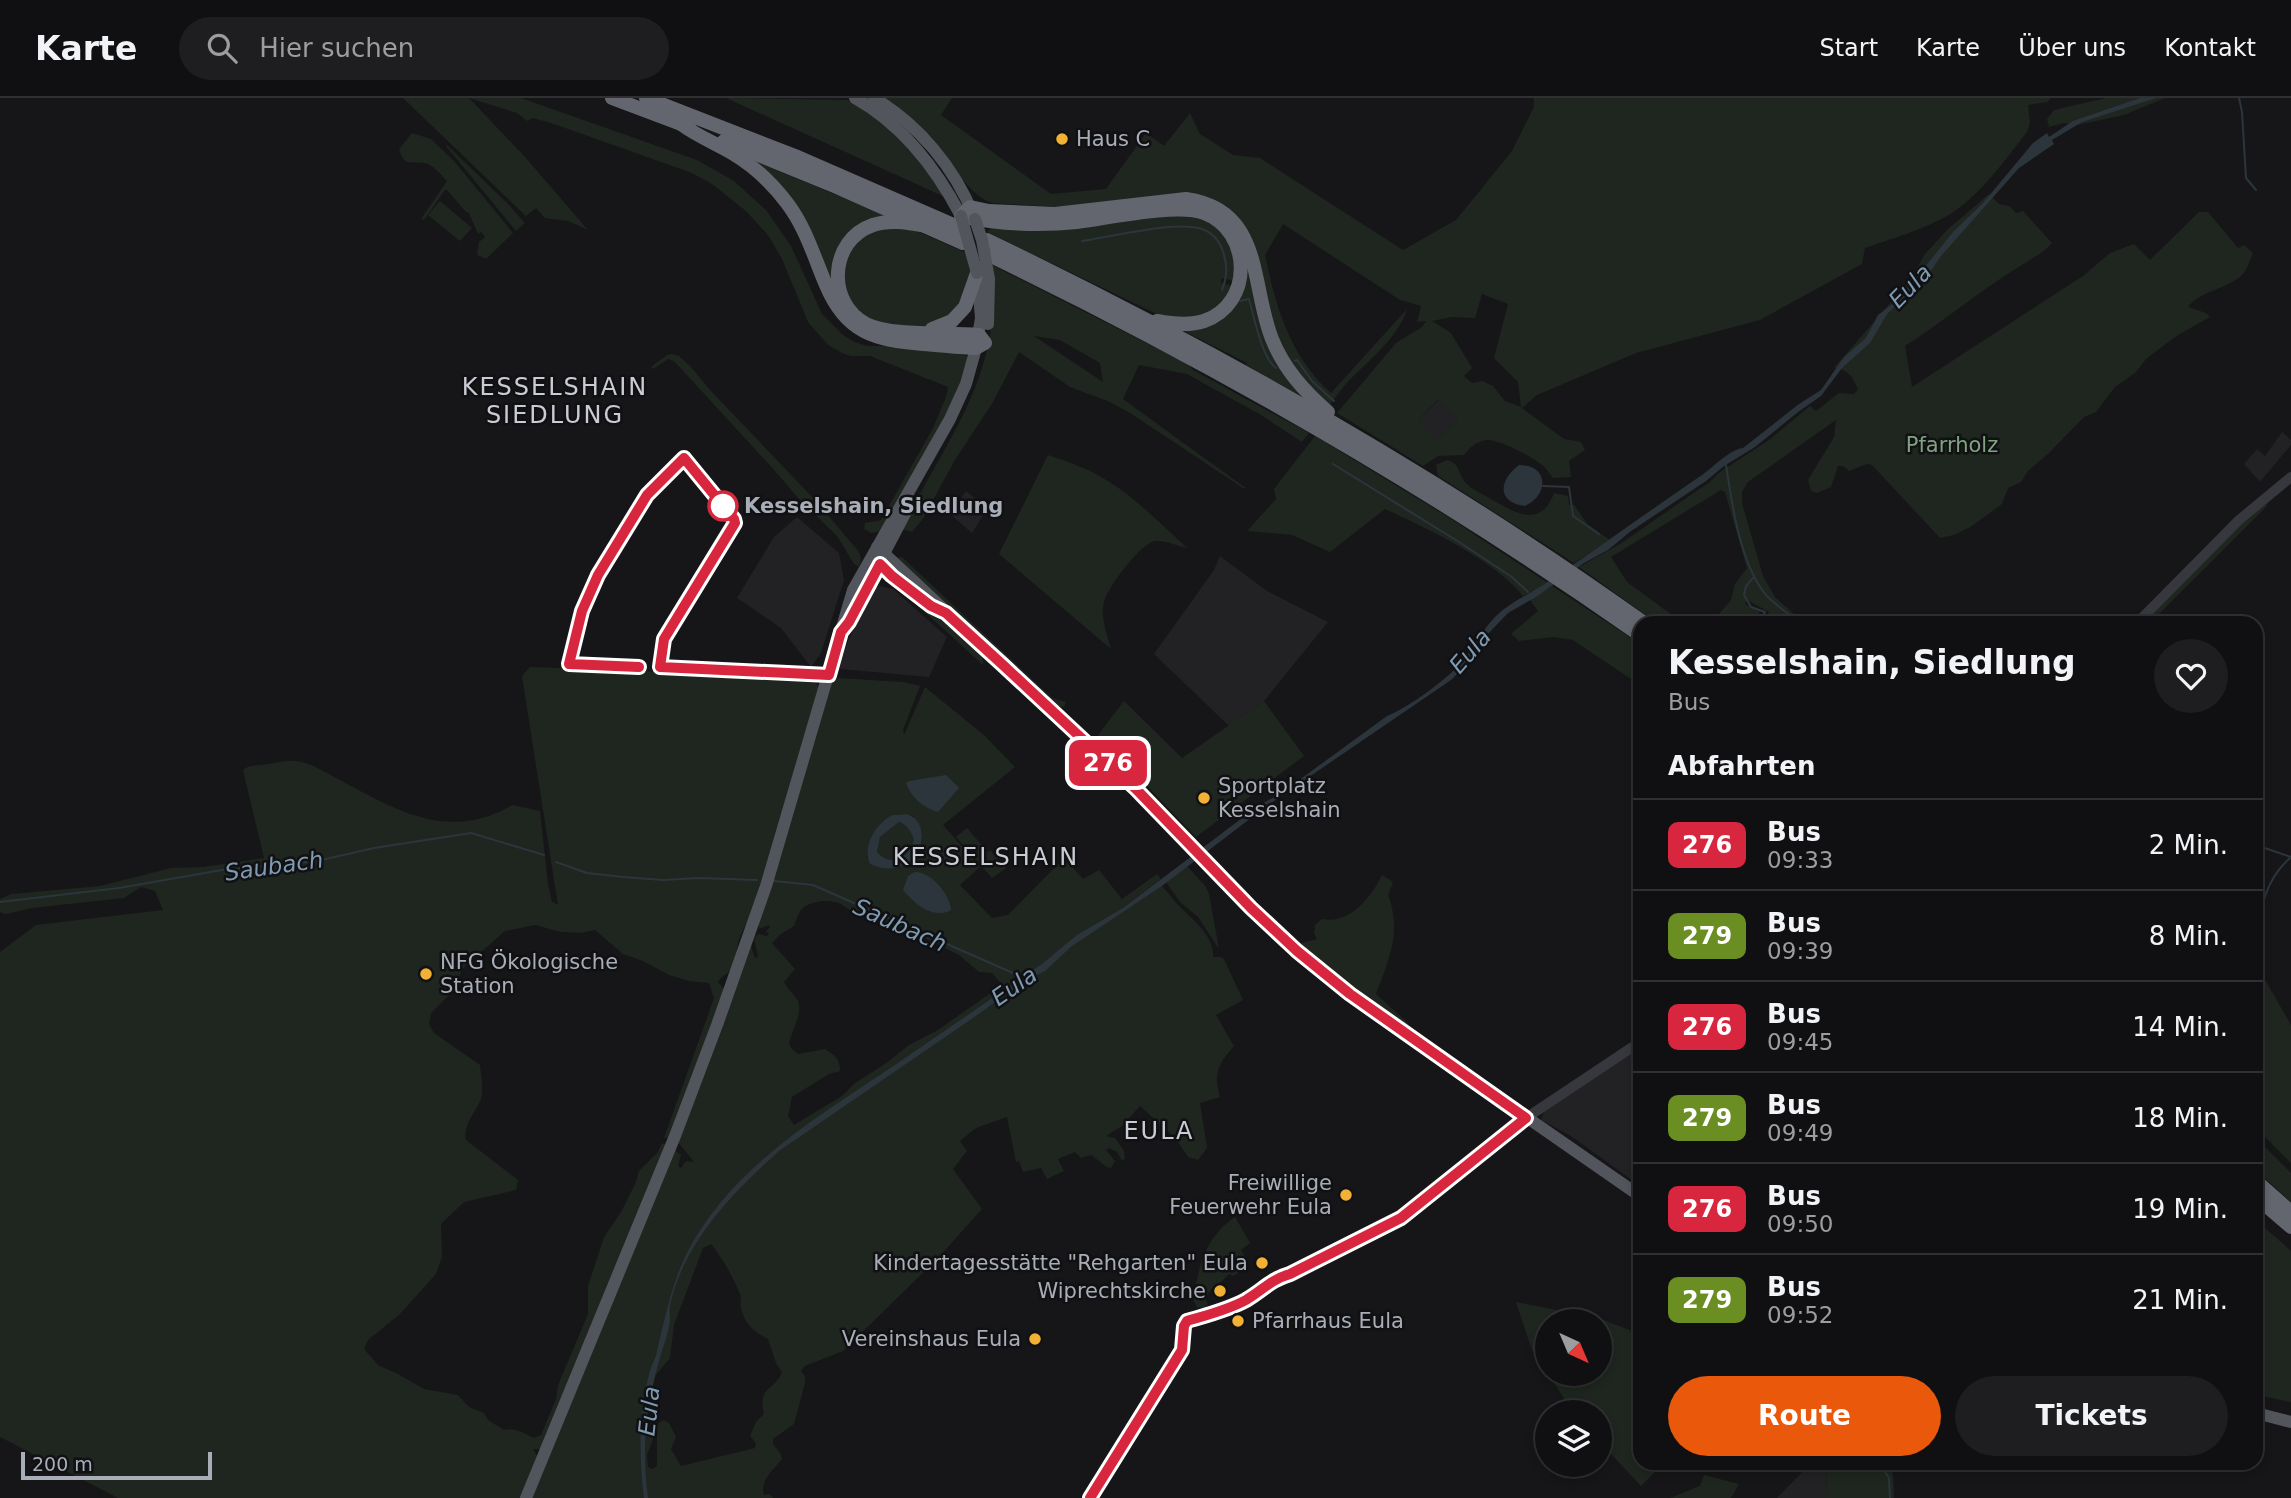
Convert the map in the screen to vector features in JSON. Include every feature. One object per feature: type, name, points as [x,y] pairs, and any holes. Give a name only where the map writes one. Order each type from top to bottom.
[{"type":"highway","points":[[612,98],[791,167],[926,226]]},
{"type":"highway","points":[[646,98],[970,221],[989,211],[1055,214],[1186,199],[1207,203],[1236,223],[1249,247],[1267,323],[1277,351],[1324,420]]},
{"type":"highway","points":[[681,124],[695,135],[732,152],[777,191],[799,221],[835,304],[859,330],[876,338],[896,342],[980,342]]},
{"type":"highway","points":[[980,342],[924,332],[882,330],[867,325],[847,308],[837,282],[841,255],[849,242],[862,230],[882,222],[926,226],[970,221],[1053,224],[1172,210],[1201,212],[1212,217],[1233,236],[1239,249],[1242,264],[1235,293],[1226,306],[1205,321],[1175,324],[1146,319]]},
{"type":"highway","points":[[987,240],[1146,319],[1324,420],[1459,513],[1539,558]]},
{"type":"highway","points":[[991,256],[1357,436],[1586,590],[1633,617]]},
{"type":"highway","points":[[924,332],[943,326],[960,313],[983,276]]},
{"type":"highway","points":[[1586,590],[1633,629]]},
{"type":"highway","points":[[2263,1187],[2291,1212]]},
{"type":"highway","points":[[2263,1203],[2291,1227]]},
{"type":"main road","points":[[526,1498],[703,1064],[766,886],[853,590],[878,556],[965,405],[977,372],[980,342],[989,302],[983,276],[982,240],[915,147],[876,112],[855,98]]},
{"type":"main road","points":[[874,98],[910,124],[946,164],[970,221]]},
{"type":"main road","points":[[878,556],[946,613],[1105,759],[1272,929],[1336,984],[1633,1191]]},
{"type":"main road","points":[[2263,1415],[2291,1422]]},
{"type":"street","points":[[2144,616],[2239,520],[2291,477]]},
{"type":"street","points":[[1526,1118],[1633,1046]]},
{"type":"shaded area","points":[[1439,400],[1458,419],[1438,441],[1418,420]]},
{"type":"shaded area","points":[[2282,432],[2291,440],[2291,445],[2260,482],[2244,464],[2257,449],[2265,456]]},
{"type":"shaded area","points":[[966,491],[987,509],[972,533],[950,514]]},
{"type":"shaded area","points":[[797,517],[839,553],[844,580],[821,653],[811,667],[781,628],[737,598],[774,537]]},
{"type":"shaded area","points":[[1220,556],[1267,591],[1328,622],[1264,701],[1229,726],[1154,654],[1214,570]]},
{"type":"shaded area","points":[[880,586],[893,589],[947,637],[929,677],[840,669],[839,662],[864,606],[872,590]]},
{"type":"shaded area","points":[[1633,1053],[1633,1181],[1571,1136],[1541,1120],[1545,1110]]},
{"type":"shaded area","points":[[1804,1470],[1827,1470],[1826,1498],[1777,1498]]},
{"type":"green space","points":[[403,98],[469,98],[588,230],[568,221],[545,218],[536,208],[526,216]]},
{"type":"green space","points":[[469,98],[521,98],[697,160],[734,181],[766,210],[791,246],[822,314],[843,335],[868,346],[908,346],[966,355],[969,360],[964,382],[882,531],[871,533],[864,529],[865,523],[881,520],[933,428],[948,387],[870,356],[851,356],[828,345],[808,322],[782,259],[768,235],[746,211],[712,184],[692,173],[554,124],[533,118],[527,121],[517,113]]},
{"type":"green space","points":[[726,98],[848,100],[876,117],[896,134],[923,165],[945,197]]},
{"type":"green space","points":[[883,98],[952,98],[941,115],[1051,194],[1106,189],[1146,133],[1164,146],[1190,113],[1200,134],[1233,155],[1260,158],[1403,250],[1456,220],[1512,151],[1534,107],[1534,98],[2051,98],[2047,102],[2028,105],[2030,123],[2027,132],[1983,186],[1963,205],[1942,219],[1865,248],[1862,264],[1760,320],[1636,353],[1537,395],[1522,408],[1564,439],[1581,442],[1585,450],[1569,461],[1571,477],[1553,478],[1531,458],[1492,440],[1477,443],[1464,455],[1438,456],[1423,466],[1337,413],[1396,343],[1422,327],[1426,321],[1417,322],[1421,306],[1400,300],[1283,224],[1265,255],[1274,294],[1295,347],[1317,379],[1331,393],[1407,309],[1389,340],[1345,385],[1328,407],[1303,382],[1281,349],[1236,217],[992,203],[974,192],[925,131]],"holes":[[[1482,294],[1508,304],[1494,358],[1518,382],[1521,407],[1505,401],[1493,386],[1482,381],[1472,383],[1464,376],[1472,368],[1451,333],[1432,321],[1452,317],[1475,318]],[[1438,400],[1458,419],[1438,440],[1418,420]]]},
{"type":"green space","points":[[2106,98],[2165,98],[2124,115],[2077,125],[2064,123],[2049,127],[2047,119],[2054,110]]},
{"type":"green space","points":[[412,133],[431,139],[454,161],[513,233],[486,259],[477,255],[479,242],[485,237],[481,232],[478,234],[469,213],[447,190],[424,220],[421,219],[447,181],[428,164],[407,162],[401,155],[399,149]]},
{"type":"green space","points":[[447,145],[508,204],[525,223],[516,231]]},
{"type":"green space","points":[[756,162],[888,216],[855,231],[836,291]]},
{"type":"green space","name":"Pfarrholz","points":[[1989,194],[1999,204],[2009,206],[2016,213],[2023,211],[2052,243],[2040,254],[1905,346],[1912,387],[2083,276],[2110,253],[2134,244],[2150,260],[2199,212],[2208,212],[2238,248],[2244,245],[2253,253],[2243,274],[2237,279],[2193,301],[2188,307],[2210,317],[2178,335],[2147,358],[2135,373],[2115,387],[2096,412],[2084,417],[2028,471],[2021,482],[2008,488],[2002,504],[1972,526],[1954,535],[1940,538],[1872,465],[1867,464],[1849,471],[1838,466],[1831,487],[1817,493],[1811,491],[1808,480],[1834,437],[1836,420],[1748,482],[1742,492],[1742,503],[1763,576],[1775,597],[1796,616],[1766,616],[1769,612],[1747,600],[1745,604],[1760,612],[1757,616],[1717,616],[1731,600],[1735,584],[1747,568],[1725,492],[1721,490],[1611,557],[1627,582],[1673,616],[1647,616],[1579,567],[1620,544],[1711,481],[1720,472],[1769,440],[1810,406],[1816,411],[1839,393],[1854,394],[1858,389],[1852,377],[1843,370],[1834,368],[1910,280],[1925,254],[1948,229]]},
{"type":"green space","points":[[440,201],[472,228],[460,241],[428,215]]},
{"type":"green space","points":[[1171,203],[1198,206],[1217,213],[1231,223],[1247,253],[1261,315],[1269,337],[1278,358],[1305,395],[1303,397],[1246,365],[1247,363],[1182,330],[1183,327],[1208,321],[1226,309],[1239,292],[1244,272],[1243,252],[1235,233],[1219,218],[1196,208],[1180,206],[1051,220],[1062,216]]},
{"type":"green space","points":[[1165,214],[1209,220],[1234,248],[1234,281],[1222,278],[1221,283],[1234,286],[1211,315],[1167,319],[987,232],[991,228]]},
{"type":"green space","points":[[904,226],[967,253],[971,276],[956,313],[928,328],[873,323],[848,302],[842,262],[866,231]]},
{"type":"green space","points":[[992,265],[1188,364],[1193,370],[1309,433],[1302,442],[1261,415],[1187,374],[1139,365],[1123,399],[1247,489],[1243,488],[1130,413],[1110,402],[1070,387],[1019,352],[993,402],[955,460],[922,520],[912,532],[901,529],[968,404],[981,372],[989,339],[993,304]],"holes":[[[1034,336],[1060,340],[1100,363],[1103,382]]]},
{"type":"green space","points":[[672,354],[679,356],[690,366],[816,501],[859,552],[859,567],[854,564],[837,536],[799,499],[674,361],[668,359],[653,369],[651,367]]},
{"type":"green space","points":[[1315,436],[1448,517],[1548,583],[1523,596],[1510,582],[1477,557],[1385,509],[1330,552],[1292,535],[1247,531],[1276,499],[1274,489]]},
{"type":"green space","points":[[1048,455],[1086,469],[1119,488],[1187,548],[1155,541],[1142,549],[1119,575],[1103,605],[1104,624],[1111,649],[999,554]]},
{"type":"green space","points":[[1447,460],[1455,464],[1469,486],[1518,513],[1527,515],[1542,511],[1554,493],[1568,496],[1569,505],[1574,505],[1588,525],[1610,540],[1574,563],[1438,476],[1436,465]]},
{"type":"green space","points":[[2262,504],[2268,505],[2157,616],[2149,616]]},
{"type":"green space","points":[[902,557],[1052,698],[1066,702],[1064,707],[1053,705],[893,558]]},
{"type":"green space","points":[[883,579],[895,583],[982,653],[983,665],[904,593]]},
{"type":"green space","points":[[1552,586],[1633,639],[1633,680],[1573,640],[1553,637],[1519,641],[1511,634],[1538,611],[1530,600]]},
{"type":"green space","points":[[530,667],[805,677],[814,680],[819,687],[750,918],[739,941],[735,964],[718,982],[724,989],[670,1137],[664,1138],[714,998],[709,983],[669,975],[623,954],[595,930],[581,933],[561,932],[535,925],[505,931],[462,969],[455,989],[431,1013],[429,1024],[434,1033],[480,1065],[482,1095],[468,1124],[466,1140],[518,1180],[516,1190],[464,1202],[441,1224],[442,1257],[436,1274],[400,1314],[368,1340],[364,1349],[378,1365],[424,1389],[458,1395],[469,1407],[484,1413],[488,1420],[504,1430],[523,1432],[533,1438],[541,1435],[556,1399],[558,1385],[588,1314],[588,1286],[604,1237],[621,1212],[639,1171],[658,1152],[662,1143],[666,1145],[542,1449],[533,1449],[537,1456],[521,1498],[118,1498],[0,1437],[0,952],[36,925],[163,910],[155,891],[141,887],[124,898],[32,908],[6,914],[0,912],[0,899],[11,894],[100,886],[171,868],[202,867],[264,858],[243,770],[252,766],[292,761],[313,766],[382,802],[424,818],[445,822],[466,821],[489,816],[512,805],[540,811],[548,884],[552,902],[558,905],[522,676]]},
{"type":"green space","points":[[838,678],[903,682],[920,686],[903,730],[904,735],[925,687],[985,736],[1015,767],[943,825],[980,867],[960,885],[992,918],[1008,915],[1064,858],[1083,879],[1099,870],[1122,899],[1157,874],[1161,879],[1123,908],[1127,909],[1162,886],[1203,930],[1211,943],[1213,957],[1224,959],[1243,1000],[1216,1015],[1234,1046],[1218,1069],[1220,1097],[1200,1103],[1207,1148],[1198,1160],[1188,1157],[1176,1139],[1140,1106],[1122,1126],[1106,1136],[1115,1138],[1124,1151],[1125,1159],[1122,1161],[1117,1152],[1109,1148],[1106,1150],[1115,1161],[1111,1168],[1091,1155],[1081,1158],[1075,1152],[1058,1159],[1064,1171],[1047,1179],[1041,1168],[1023,1172],[1019,1161],[1016,1162],[1007,1117],[976,1128],[960,1141],[967,1151],[953,1169],[982,1209],[937,1259],[843,1351],[805,1366],[801,1371],[805,1376],[805,1383],[794,1424],[773,1439],[782,1459],[768,1476],[763,1489],[764,1495],[770,1494],[773,1498],[532,1498],[675,1150],[681,1155],[678,1166],[681,1168],[686,1161],[694,1162],[678,1142],[751,946],[755,958],[758,957],[754,939],[758,934],[769,934],[766,931],[769,925],[759,929],[758,923],[831,683]],"holes":[[[894,815],[913,816],[922,833],[903,866],[867,858],[875,832]],[[821,901],[838,903],[861,917],[874,920],[882,928],[902,927],[959,955],[979,972],[992,973],[1002,985],[938,1030],[909,1045],[855,1083],[842,1096],[794,1125],[788,1116],[792,1097],[829,1074],[840,1071],[836,1058],[825,1049],[798,1054],[789,1043],[799,1006],[784,982],[795,969],[772,943],[794,926],[805,906]],[[711,1244],[723,1261],[740,1294],[741,1308],[747,1323],[768,1339],[782,1373],[764,1394],[764,1414],[756,1422],[750,1436],[756,1443],[755,1448],[681,1466],[671,1449],[676,1437],[669,1423],[664,1420],[657,1424],[657,1466],[653,1469],[648,1467],[647,1455],[653,1439],[647,1424],[650,1397],[656,1375],[670,1358],[674,1325],[703,1248]]]},
{"type":"green space","name":"Sportplatz Kesselshain","points":[[1124,701],[1182,758],[1264,701],[1304,756],[1196,837],[1098,735]]},
{"type":"green space","points":[[899,822],[907,826],[915,840],[904,855],[888,859],[877,852],[880,837]]},
{"type":"green space","points":[[967,828],[1006,868],[992,878],[956,837]]},
{"type":"green space","points":[[1187,866],[1209,894],[1219,949],[1198,917],[1180,902],[1166,882]]},
{"type":"green space","points":[[1382,875],[1393,882],[1388,895],[1394,933],[1376,994],[1409,1024],[1405,1028],[1367,1001],[1298,944],[1317,939],[1314,933],[1315,925],[1322,919],[1342,918],[1359,907]]},
{"type":"green space","points":[[2263,976],[2291,1025],[2291,1163],[2263,1135]]},
{"type":"green space","points":[[2263,1145],[2291,1173],[2291,1202],[2263,1176]]},
{"type":"green space","points":[[1235,1217],[1250,1243],[1241,1250],[1249,1263],[1234,1276],[1229,1274],[1214,1286],[1205,1297],[1208,1304],[1205,1308],[1197,1307],[1193,1299],[1205,1253],[1216,1234]]},
{"type":"green space","points":[[2263,1226],[2291,1251],[2291,1402],[2263,1396]]},
{"type":"green space","points":[[1516,1302],[1551,1309],[1535,1309],[1535,1355]]},
{"type":"green space","points":[[1612,1323],[1633,1331],[1633,1470],[1657,1470],[1641,1486],[1612,1455],[1612,1400],[1565,1400],[1556,1386],[1612,1386]]},
{"type":"green space","points":[[1827,1470],[1891,1470],[1893,1473],[1894,1498],[1826,1498]]},
{"type":"green space","points":[[1704,1475],[1739,1484],[1731,1498],[1670,1498],[1700,1486]]},
{"type":"water","name":"Eula","points":[[2140,98],[2156,98],[2082,122],[2052,140],[2054,144],[2019,168],[1941,256],[1926,278],[1887,314],[1870,343],[1842,368],[1821,396],[1755,447],[1631,531],[1608,550],[1508,613],[1451,680],[1268,805],[1162,886],[1072,946],[1045,971],[1025,981],[779,1151],[712,1220],[686,1260],[677,1282],[646,1424],[648,1498],[644,1498],[641,1466],[643,1402],[672,1290],[686,1255],[704,1224],[750,1171],[805,1126],[1042,964],[1077,935],[1123,908],[1258,806],[1280,794],[1387,716],[1428,691],[1458,666],[1487,626],[1515,601],[1587,555],[1726,456],[1743,448],[1821,390],[1844,357],[1866,338],[1878,315],[1899,299],[1953,232],[1983,203],[2033,143],[2047,133],[2049,137],[2073,121]]},
{"type":"water","points":[[1519,465],[1536,470],[1542,481],[1539,495],[1525,506],[1509,500],[1504,490],[1507,477]]},
{"type":"water","points":[[946,775],[959,788],[938,812],[919,802],[906,783],[909,781]]},
{"type":"water","points":[[905,814],[915,819],[920,827],[922,838],[919,850],[901,866],[887,868],[870,864],[869,843],[876,829],[887,818]],"holes":[[[899,822],[913,837],[912,846],[904,856],[894,860],[882,857],[877,852],[880,837]]]},
{"type":"water","points":[[915,872],[927,876],[939,885],[951,910],[944,913],[931,912],[903,890],[908,876]]},
{"type":"waterway","points":[[2239,98],[2246,178],[2256,190]]},
{"type":"waterway","points":[[1082,241],[1160,228],[1202,229],[1216,238],[1223,252],[1226,271],[1222,290]]},
{"type":"waterway","points":[[1240,301],[1249,299],[1263,347],[1276,368]]},
{"type":"waterway","points":[[1295,361],[1297,360],[1312,381],[1334,401]]},
{"type":"waterway","points":[[1333,464],[1459,542],[1512,577],[1528,592]]},
{"type":"waterway","points":[[1726,465],[1738,533],[1750,567],[1766,595],[1791,616]]},
{"type":"waterway","points":[[1543,486],[1569,487],[1573,516],[1599,534]]},
{"type":"waterway","points":[[1753,578],[1746,586],[1744,595],[1751,607],[1765,612],[1762,616]]},
{"type":"waterway","name":"Saubach","points":[[0,902],[119,888],[222,870],[317,861],[374,848],[471,833],[544,855]]},
{"type":"waterway","points":[[2263,847],[2291,857]]},
{"type":"waterway","points":[[2263,903],[2271,882],[2290,858]]},
{"type":"waterway","name":"Saubach","points":[[556,862],[587,873],[623,877],[663,880],[757,880]]},
{"type":"waterway","name":"Saubach","points":[[774,881],[813,885],[1013,973],[1021,979]]},
{"type":"waterway","points":[[1884,1470],[1889,1478],[1890,1498]]},
{"type":"bus line","name":"276","points":[[639,667],[569,664],[576,629],[598,575],[647,495],[684,458],[735,523],[664,639],[660,667],[829,675],[841,632],[880,564],[931,606],[946,613],[1003,665],[1136,789],[1251,908],[1297,951],[1336,984],[1526,1118],[1401,1218],[1290,1274],[1273,1279],[1247,1300],[1212,1315],[1187,1321],[1184,1326],[1182,1350],[1090,1498]]},
{"type":"place","name":"Haus C","points":[[1062,139]]},
{"type":"place","name":"Kesselshain, Siedlung","points":[[723,506]]},
{"type":"place","name":"Sportplatz Kesselshain","points":[[1204,798]]},
{"type":"place","name":"NFG Ökologische Station","points":[[426,974]]},
{"type":"place","name":"Freiwillige Feuerwehr Eula","points":[[1346,1195]]},
{"type":"place","name":"Kindertagesstätte \"Rehgarten\" Eula","points":[[1262,1263]]},
{"type":"place","name":"Wiprechtskirche","points":[[1220,1291]]},
{"type":"place","name":"Pfarrhaus Eula","points":[[1238,1321]]},
{"type":"place","name":"Vereinshaus Eula","points":[[1035,1339]]},
{"type":"district","name":"KESSELSHAIN SIEDLUNG","points":[[555,401]]},
{"type":"district","name":"KESSELSHAIN","points":[[986,857]]},
{"type":"district","name":"EULA","points":[[1159,1131]]}]
